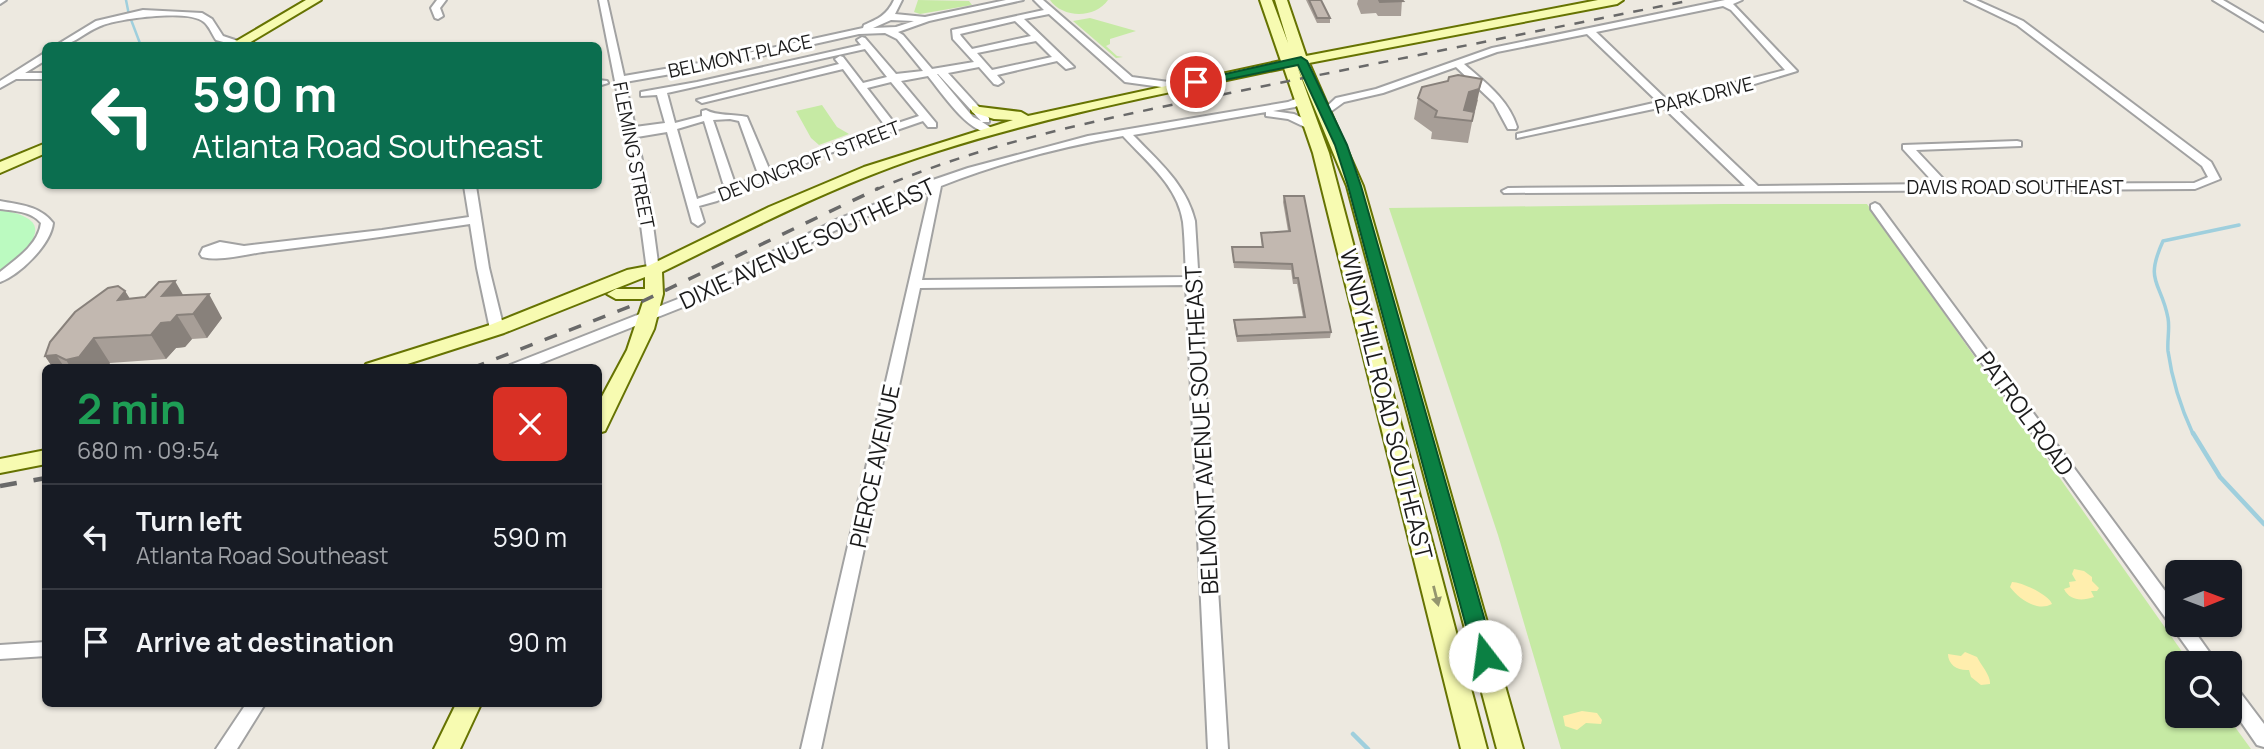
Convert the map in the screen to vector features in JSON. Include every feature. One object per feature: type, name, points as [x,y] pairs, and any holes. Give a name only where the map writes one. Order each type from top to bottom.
[{"type":"main road","points":[[240,42],[314,0]]},
{"type":"main road","name":"WINDY HILL ROAD SOUTHEAST","points":[[1259,0],[1295,62],[1315,89],[1340,222],[1474,749]]},
{"type":"main road","name":"WINDY HILL ROAD SOUTHEAST","points":[[1266,0],[1295,62]]},
{"type":"main road","name":"WINDY HILL ROAD SOUTHEAST","points":[[1272,0],[1295,62]]},
{"type":"main road","name":"WINDY HILL ROAD SOUTHEAST","points":[[1281,0],[1293,41],[1295,81],[1303,99],[1341,145],[1355,186],[1510,749]]},
{"type":"main road","points":[[385,364],[497,328],[633,274],[653,270],[775,210],[846,180],[960,139],[1040,117],[1175,86],[1617,0]]},
{"type":"main road","points":[[1293,41],[1320,48],[1360,49]]},
{"type":"main road","points":[[1244,74],[1273,75],[1295,81]]},
{"type":"main road","points":[[960,139],[973,114],[1040,117]]},
{"type":"main road","points":[[0,168],[42,149]]},
{"type":"main road","points":[[424,364],[502,338],[638,284],[653,270]]},
{"type":"main road","points":[[602,418],[651,315],[653,270]]},
{"type":"main road","points":[[616,293],[654,294]]},
{"type":"main road","points":[[0,453],[42,445]]},
{"type":"main road","points":[[0,466],[42,458]]},
{"type":"main road","points":[[447,749],[467,707]]},
{"type":"street","points":[[438,16],[435,9],[442,0]]},
{"type":"street","name":"FLEMING STREET","points":[[603,0],[643,193],[653,270]]},
{"type":"street","points":[[898,0],[894,12],[883,25],[900,37],[989,131]]},
{"type":"street","points":[[907,0],[906,22],[909,35],[934,71]]},
{"type":"street","name":"BELMONT PLACE","points":[[619,80],[862,38],[883,25],[1019,0]]},
{"type":"street","points":[[1038,0],[1129,80],[1175,86]]},
{"type":"street","points":[[1320,119],[1340,100],[1400,84],[1496,50],[1738,0]]},
{"type":"street","name":"DAVIS ROAD SOUTHEAST","points":[[1508,191],[2195,186],[2214,179],[2207,164],[2030,30],[1969,0]]},
{"type":"street","points":[[2217,0],[2264,28]]},
{"type":"street","name":"PARK DRIVE","points":[[1521,136],[1666,104],[1786,75],[1792,71],[1743,18],[1725,3]]},
{"type":"street","points":[[998,82],[956,37],[955,32],[1049,10]]},
{"type":"street","points":[[67,42],[99,23],[143,13],[200,15],[209,21],[219,38],[231,42]]},
{"type":"street","points":[[1017,18],[1069,67]]},
{"type":"street","points":[[1589,31],[1756,190]]},
{"type":"street","points":[[645,94],[697,85],[834,53],[862,38],[894,79]]},
{"type":"street","points":[[862,86],[934,71],[1037,38]]},
{"type":"street","points":[[834,53],[892,127]]},
{"type":"street","points":[[0,85],[42,58]]},
{"type":"street","points":[[990,73],[1059,58]]},
{"type":"street","points":[[1457,63],[1495,100],[1511,120],[1512,127]]},
{"type":"street","points":[[702,100],[845,66]]},
{"type":"street","points":[[13,76],[42,76]]},
{"type":"street","name":"DEVONCROFT STREET","points":[[693,204],[892,127],[928,121],[894,79]]},
{"type":"street","points":[[1124,97],[1129,80]]},
{"type":"street","points":[[1315,89],[1340,93],[1400,84]]},
{"type":"street","points":[[697,85],[729,183],[737,189]]},
{"type":"street","points":[[661,91],[698,222]]},
{"type":"street","name":"DIXIE AVENUE SOUTHEAST","points":[[525,364],[651,315],[842,222],[934,183],[1030,153],[1126,133],[1291,105],[1303,99]]},
{"type":"street","name":"DIXIE AVENUE SOUTHEAST","points":[[1126,133],[1278,114],[1320,119]]},
{"type":"street","points":[[631,134],[638,129],[732,116],[743,118],[763,171],[770,175]]},
{"type":"street","name":"BELMONT AVENUE SOUTHEAST","points":[[1126,133],[1168,179],[1184,203],[1189,221],[1218,749]]},
{"type":"street","points":[[1943,186],[1907,147],[2017,144]]},
{"type":"street","name":"PIERCE AVENUE","points":[[811,749],[936,188],[934,183]]},
{"type":"street","points":[[470,189],[497,328]]},
{"type":"street","points":[[0,205],[31,209],[43,215],[47,232],[41,243],[0,278]]},
{"type":"street","name":"PATROL ROAD","points":[[1875,206],[2165,604]]},
{"type":"street","points":[[244,250],[382,234],[474,219]]},
{"type":"street","points":[[915,284],[1193,281]]},
{"type":"street","points":[[0,652],[42,649]]},
{"type":"street","points":[[226,749],[254,707]]},
{"type":"street","points":[[2242,709],[2264,739]]},
{"type":"green space","points":[[918,0],[969,1],[972,5],[920,14],[914,12]]},
{"type":"green space","points":[[1050,0],[1108,0],[1095,11],[1079,14],[1062,10]]},
{"type":"green space","points":[[1090,18],[1136,31],[1110,39],[1110,44],[1106,46],[1117,56],[1123,57],[1116,58],[1073,21]]},
{"type":"green space","points":[[822,105],[837,127],[849,134],[819,145],[811,138],[796,111]]},
{"type":"green space","points":[[1867,204],[2165,627],[2165,637],[2172,637],[2182,651],[2165,651],[2165,728],[2236,728],[2251,749],[1561,749],[1498,535],[1389,208]]},
{"type":"green space","points":[[0,210],[19,214],[30,220],[35,227],[30,244],[0,271]]},
{"type":"sand","points":[[2074,569],[2084,571],[2092,577],[2092,581],[2099,588],[2097,591],[2091,591],[2094,597],[2077,599],[2064,589],[2070,587],[2069,582],[2076,581],[2072,574]]},
{"type":"sand","points":[[2012,582],[2035,590],[2052,604],[2040,606],[2029,603],[2010,587]]},
{"type":"sand","points":[[1965,652],[1977,657],[1990,684],[1981,685],[1971,677],[1969,670],[1958,668],[1948,658],[1948,654],[1961,656]]},
{"type":"sand","points":[[1582,711],[1597,713],[1602,720],[1601,724],[1586,723],[1577,730],[1565,726],[1563,716]]},
{"type":"building","points":[[1309,0],[1321,0],[1330,18],[1317,18]]},
{"type":"building","points":[[1379,0],[1402,0],[1403,1],[1380,2]]},
{"type":"building","points":[[1458,75],[1482,79],[1479,89],[1469,92],[1464,110],[1474,112],[1472,121],[1435,117],[1437,111],[1418,98],[1422,87],[1448,81],[1449,77]]},
{"type":"building","points":[[1284,196],[1304,196],[1331,332],[1237,336],[1234,320],[1305,317],[1298,278],[1294,278],[1292,264],[1234,262],[1232,247],[1263,247],[1261,233],[1290,231]]},
{"type":"building","points":[[175,281],[162,296],[209,294],[193,314],[177,315],[171,322],[161,323],[151,335],[94,338],[79,357],[66,360],[56,355],[45,356],[50,342],[75,312],[108,288],[118,286],[125,291],[118,300],[145,297],[159,282]]},
{"type":"waterway","points":[[126,0],[129,15]]},
{"type":"waterway","points":[[130,17],[139,42]]},
{"type":"waterway","points":[[2193,434],[2172,373],[2168,351],[2168,318],[2154,274],[2157,255],[2163,241],[2239,225]]},
{"type":"waterway","points":[[2193,433],[2220,477],[2264,524]]},
{"type":"waterway","points":[[1353,734],[1368,749]]},
{"type":"railway","points":[[875,190],[969,155],[1113,117],[1692,0]]},
{"type":"railway","points":[[482,364],[639,303],[879,188]]},
{"type":"railway","points":[[0,486],[42,479]]},
{"type":"route","points":[[1196,82],[1301,61],[1335,131],[1355,186],[1485,656]]}]
